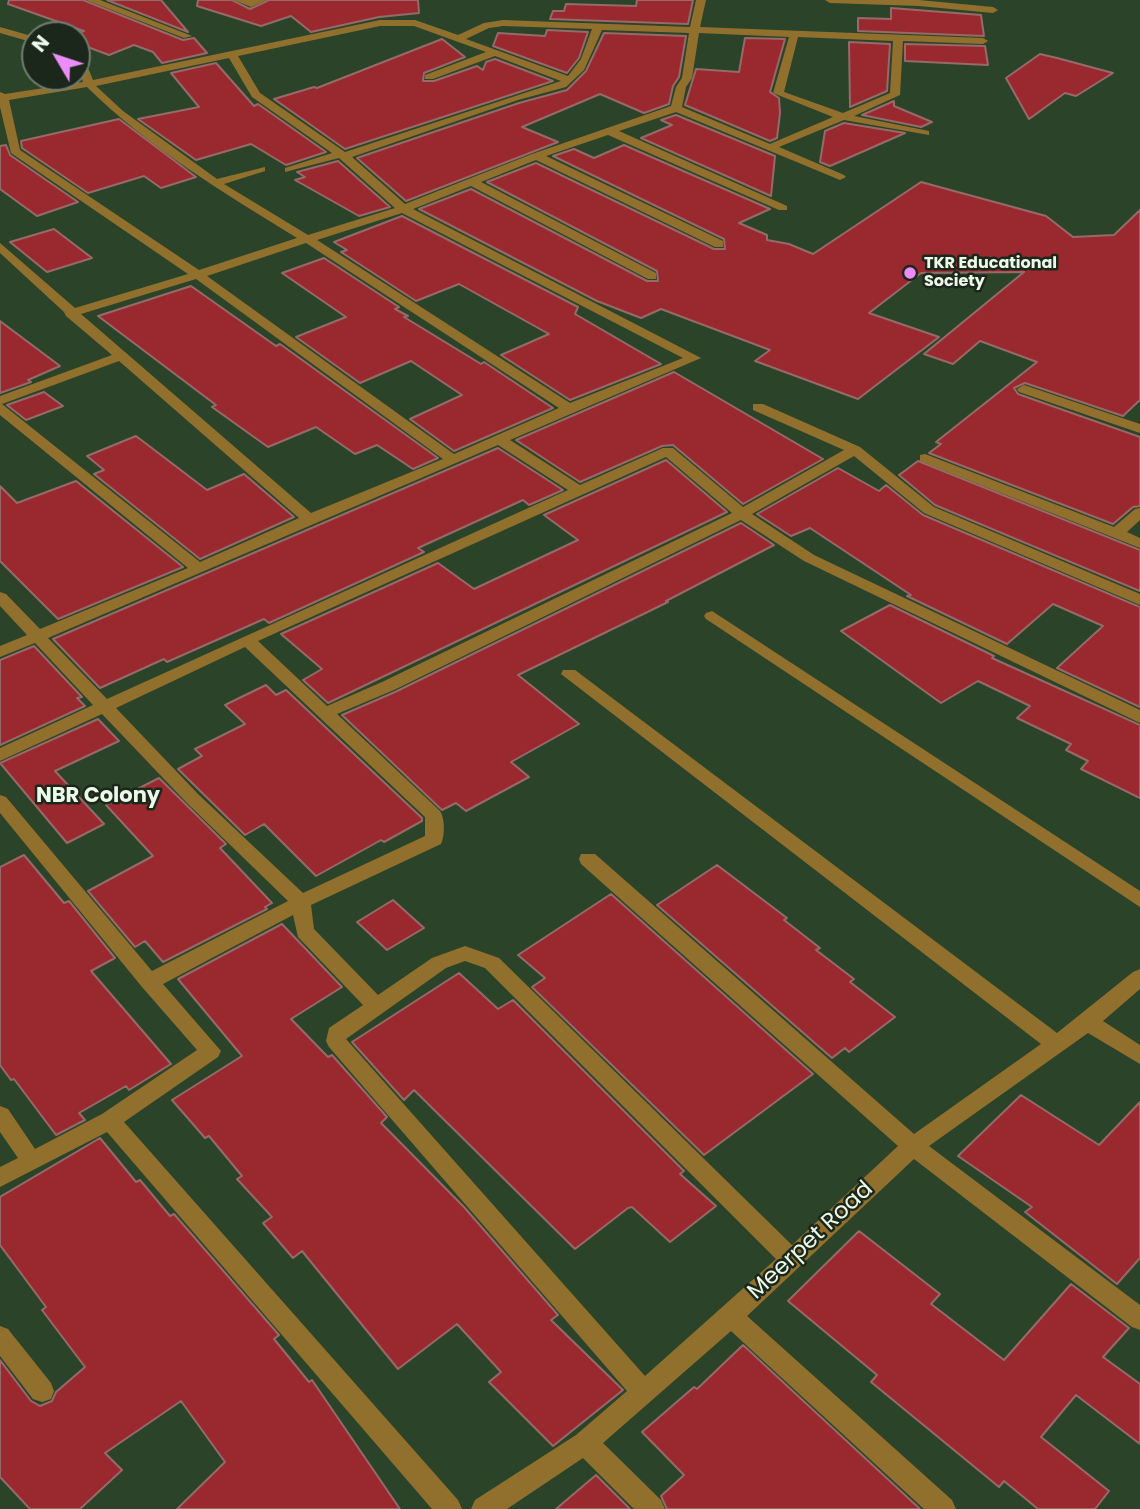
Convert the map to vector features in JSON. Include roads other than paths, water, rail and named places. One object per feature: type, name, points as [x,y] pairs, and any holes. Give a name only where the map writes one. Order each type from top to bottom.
[{"type":"street","points":[[91,0],[187,36]]},
{"type":"street","points":[[239,0],[251,4],[262,0]]},
{"type":"street","points":[[676,108],[681,87],[687,78],[701,0]]},
{"type":"street","points":[[830,0],[919,3],[993,10]]},
{"type":"street","points":[[91,84],[380,23],[415,23],[569,80]]},
{"type":"street","points":[[460,38],[487,25],[503,23],[983,41]]},
{"type":"street","points":[[289,170],[516,97],[540,93],[569,80],[578,75],[589,57],[598,27]]},
{"type":"street","points":[[0,30],[21,36]]},
{"type":"street","points":[[794,35],[778,93],[843,117],[925,133]]},
{"type":"street","points":[[771,147],[895,95],[898,39]]},
{"type":"street","points":[[429,77],[496,52]]},
{"type":"street","points":[[0,652],[694,358],[403,209],[367,180],[342,155],[256,95],[231,53]]},
{"type":"street","points":[[91,86],[119,113],[215,183],[382,285],[570,409]]},
{"type":"street","points":[[42,91],[1,97],[15,151],[198,275],[452,459]]},
{"type":"street","points":[[70,313],[403,209],[536,156],[676,108],[840,177]]},
{"type":"street","points":[[609,131],[783,208]]},
{"type":"street","points":[[536,156],[719,244]]},
{"type":"street","points":[[215,183],[261,169]]},
{"type":"street","points":[[471,181],[652,276]]},
{"type":"street","points":[[0,247],[70,313],[309,519]]},
{"type":"street","points":[[0,401],[121,356]]},
{"type":"street","points":[[1024,389],[1140,429]]},
{"type":"street","points":[[758,407],[855,450],[929,510],[1140,600]]},
{"type":"street","points":[[0,408],[199,569]]},
{"type":"street","points":[[499,439],[579,491]]},
{"type":"street","points":[[325,713],[388,687],[742,514],[855,450]]},
{"type":"street","points":[[0,755],[247,639],[668,451],[742,514],[810,558],[1140,717]]},
{"type":"street","points":[[925,458],[1140,543]]},
{"type":"street","points":[[1117,533],[1140,512]]},
{"type":"street","points":[[0,597],[192,798],[301,902],[305,932],[377,1006]]},
{"type":"street","points":[[712,616],[1140,900]]},
{"type":"street","points":[[149,982],[301,902],[434,839],[434,815],[247,639]]},
{"type":"street","points":[[569,674],[1055,1043]]},
{"type":"street","points":[[0,801],[149,982],[211,1051],[110,1120],[0,1178]]},
{"type":"street","points":[[589,859],[913,1146],[1140,1318]]},
{"type":"street","points":[[644,1394],[335,1041],[336,1034],[439,963],[466,953],[492,963],[791,1259]]},
{"type":"street","name":"Meerpet Road","points":[[484,1509],[585,1443],[644,1394],[913,1146],[1088,1022],[1140,977]]},
{"type":"street","points":[[1088,1022],[1140,1056]]},
{"type":"street","points":[[0,1115],[31,1160]]},
{"type":"street","points":[[110,1120],[449,1509]]},
{"type":"street","points":[[730,1316],[943,1509]]},
{"type":"street","points":[[0,1337],[42,1391]]},
{"type":"street","points":[[585,1443],[652,1509]]},
{"type":"place","name":"TKR Educational Society","points":[[910,273]]},
{"type":"district","name":"NBR Colony","points":[[98,797]]}]
